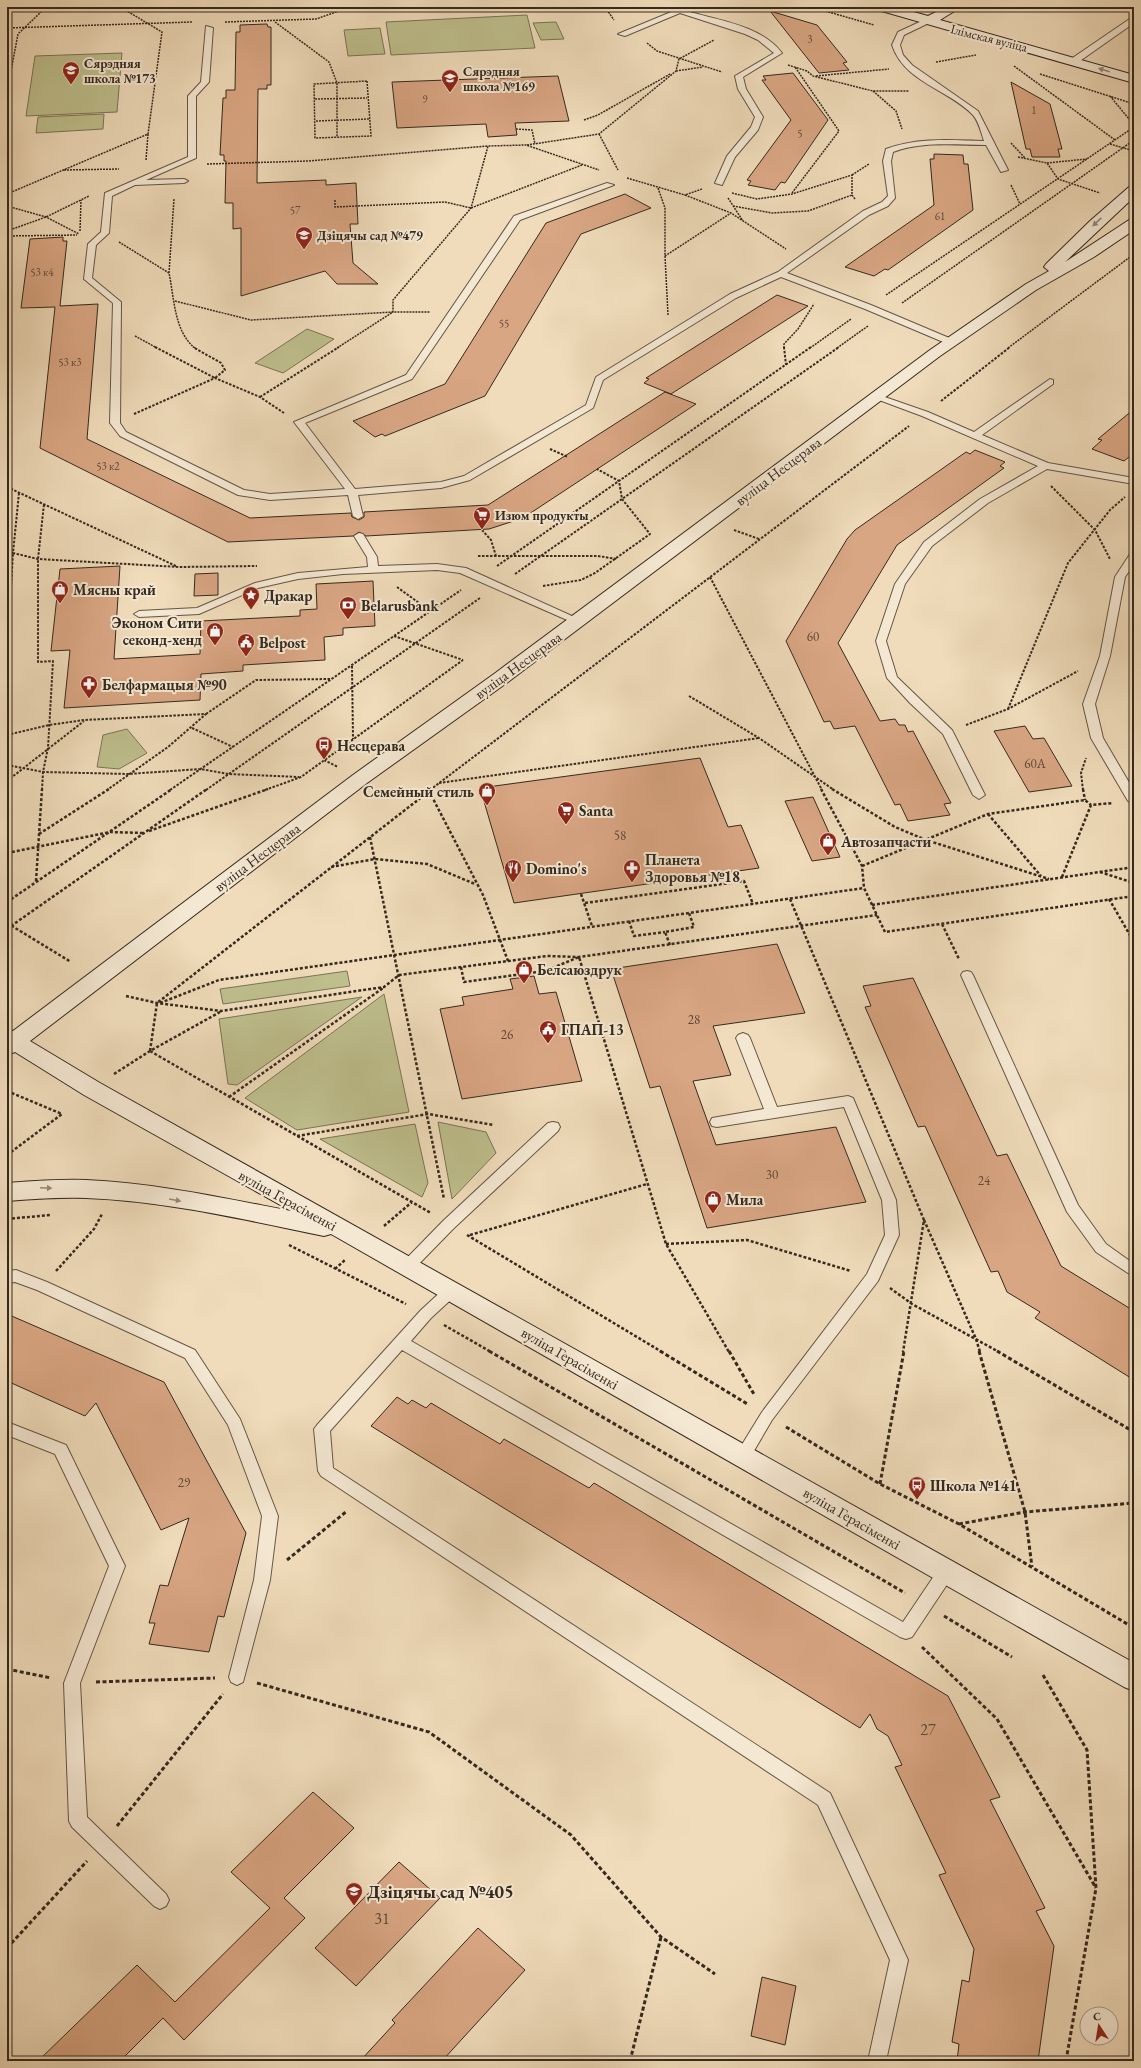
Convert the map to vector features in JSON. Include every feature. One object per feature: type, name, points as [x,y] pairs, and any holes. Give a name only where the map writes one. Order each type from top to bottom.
[{"type":"main road","name":"Ілімская вуліца","points":[[882,7],[1134,79]]},
{"type":"main road","points":[[930,21],[955,7]]},
{"type":"main road","points":[[945,26],[977,43],[1080,77]]},
{"type":"main road","points":[[1059,70],[1074,61]]},
{"type":"main road","points":[[1130,193],[1129,206],[1134,208]]},
{"type":"main road","points":[[1031,287],[1130,193]]},
{"type":"main road","points":[[1031,287],[1089,254],[1134,223]]},
{"type":"main road","name":"вуліца Несцерава","points":[[9,1042],[360,780],[578,621],[876,397],[951,342],[1031,287]]},
{"type":"main road","name":"вуліца Герасіменкі","points":[[9,1042],[343,1231],[408,1266],[1134,1678]]},
{"type":"main road","points":[[7,1192],[38,1188],[127,1191],[343,1231]]},
{"type":"lane","points":[[625,32],[679,9],[736,29],[756,34],[770,42],[778,52],[769,60],[746,70],[739,76],[742,89],[759,117],[755,128],[731,156],[719,183]]},
{"type":"lane","points":[[1074,61],[1134,20]]},
{"type":"lane","points":[[930,21],[898,37],[897,44],[899,53],[908,67],[975,113],[982,123],[989,143],[1004,170]]},
{"type":"lane","points":[[1123,27],[1134,30]]},
{"type":"lane","points":[[209,28],[205,82],[192,96],[192,158],[172,165],[130,184],[108,196],[105,233],[92,244],[88,279],[117,302],[118,328],[115,423],[123,434],[242,493],[270,497],[352,492],[441,485],[466,478],[590,406],[599,379],[732,296],[781,274],[866,213],[885,204],[892,196],[887,160],[889,151],[899,146],[989,143]]},
{"type":"lane","points":[[130,184],[180,182]]},
{"type":"lane","points":[[358,516],[352,492],[299,422],[409,377],[517,218],[610,185]]},
{"type":"lane","points":[[781,274],[808,283],[951,342]]},
{"type":"lane","points":[[976,436],[1050,382]]},
{"type":"lane","points":[[876,397],[925,414],[1046,466],[1134,481]]},
{"type":"lane","points":[[979,794],[948,732],[914,701],[892,678],[881,641],[900,584],[928,544],[984,501],[1046,466]]},
{"type":"lane","points":[[359,536],[372,557],[373,569]]},
{"type":"lane","points":[[1134,556],[1120,577],[1105,656],[1089,704],[1097,738],[1134,801]]},
{"type":"lane","points":[[139,614],[199,611],[255,586],[298,576],[373,569],[437,567],[462,570],[578,621]]},
{"type":"lane","points":[[967,975],[1072,1208],[1101,1248],[1134,1271]]},
{"type":"lane","points":[[742,1038],[772,1113]]},
{"type":"lane","points":[[717,1122],[848,1101],[889,1200],[892,1235],[874,1277],[766,1416],[743,1456]]},
{"type":"lane","points":[[408,1266],[448,1225],[553,1127]]},
{"type":"lane","points":[[7,1277],[16,1276],[42,1286],[190,1354],[235,1423],[270,1516],[262,1580],[237,1677]]},
{"type":"lane","points":[[451,1291],[426,1314],[322,1429],[326,1471],[824,1799],[899,1960],[877,2061]]},
{"type":"lane","points":[[401,1342],[906,1632],[946,1572]]},
{"type":"lane","points":[[7,1428],[61,1450],[117,1566],[72,1683],[78,1821],[160,1900]]},
{"type":"path","points":[[40,7],[42,11]]},
{"type":"path","points":[[220,22],[274,22],[316,19],[350,7]]},
{"type":"path","points":[[7,92],[18,34],[42,11],[127,8],[127,11],[162,32],[148,134],[7,194]]},
{"type":"path","points":[[7,28],[145,22],[198,22]]},
{"type":"path","points":[[274,22],[329,62],[338,83],[337,137]]},
{"type":"path","points":[[172,165],[309,161],[488,146],[526,145],[599,134],[676,71],[679,59],[736,29]]},
{"type":"path","points":[[584,120],[598,115],[676,71],[705,67],[656,51],[645,41],[625,32]]},
{"type":"path","points":[[813,76],[908,67],[976,55]]},
{"type":"path","points":[[1014,66],[1115,140]]},
{"type":"path","points":[[792,194],[839,131],[795,67]]},
{"type":"path","points":[[807,71],[813,76],[873,91],[896,111],[905,139],[899,146]]},
{"type":"path","points":[[1034,72],[1134,104]]},
{"type":"path","points":[[367,81],[367,98],[371,136],[315,138],[316,121],[314,84],[338,83],[367,81]]},
{"type":"path","points":[[1110,96],[1134,125]]},
{"type":"path","points":[[315,99],[367,98]]},
{"type":"path","points":[[316,121],[369,119]]},
{"type":"path","points":[[516,129],[532,130],[535,144]]},
{"type":"path","points":[[599,134],[621,176],[685,195],[731,213],[802,259]]},
{"type":"path","points":[[11,926],[1134,140]]},
{"type":"path","points":[[1109,144],[1134,150]]},
{"type":"path","points":[[526,145],[582,165],[602,170]]},
{"type":"path","points":[[393,312],[393,300],[471,208],[488,146]]},
{"type":"path","points":[[1047,163],[1088,159]]},
{"type":"path","points":[[335,200],[335,207],[445,202],[471,208],[582,165]]},
{"type":"path","points":[[61,170],[122,169]]},
{"type":"path","points":[[1004,170],[1020,204]]},
{"type":"path","points":[[724,191],[757,199],[792,194],[852,175],[852,195],[866,213]]},
{"type":"path","points":[[1058,179],[1100,193]]},
{"type":"path","points":[[115,423],[215,378],[225,370],[221,363],[210,358],[186,340],[174,302],[169,273],[180,182]]},
{"type":"path","points":[[685,195],[719,183],[743,221]]},
{"type":"path","points":[[658,187],[664,208],[668,336]]},
{"type":"path","points":[[733,206],[772,213],[808,211],[852,195]]},
{"type":"path","points":[[80,234],[82,200]]},
{"type":"path","points":[[7,206],[46,217],[80,234]]},
{"type":"path","points":[[666,256],[731,213]]},
{"type":"path","points":[[105,233],[169,273]]},
{"type":"path","points":[[7,236],[80,234]]},
{"type":"path","points":[[150,1051],[157,1003],[439,783],[925,414],[977,371],[1134,254]]},
{"type":"path","points":[[786,365],[784,344],[798,329],[814,306],[808,283]]},
{"type":"path","points":[[174,302],[251,320],[393,312],[452,313]]},
{"type":"path","points":[[260,397],[393,312]]},
{"type":"path","points":[[118,328],[215,378],[260,397],[299,422]]},
{"type":"path","points":[[597,469],[619,481]]},
{"type":"path","points":[[1036,471],[1095,530],[1120,577]]},
{"type":"path","points":[[7,902],[627,476]]},
{"type":"path","points":[[498,586],[521,588],[581,580],[595,574],[650,534],[622,499],[619,481]]},
{"type":"path","points":[[7,487],[179,567],[38,559],[7,550]]},
{"type":"path","points":[[7,654],[13,552],[19,493]]},
{"type":"path","points":[[1008,709],[1068,563],[1110,510],[1128,494]]},
{"type":"path","points":[[36,882],[43,772],[48,748],[53,661],[38,662],[38,559],[44,504]]},
{"type":"path","points":[[482,530],[491,540],[496,556]]},
{"type":"path","points":[[474,556],[598,556],[617,559]]},
{"type":"path","points":[[373,569],[430,611]]},
{"type":"path","points":[[710,577],[862,866],[864,888],[885,932],[1134,896]]},
{"type":"path","points":[[7,853],[110,832],[144,833],[301,777],[464,660],[394,636]]},
{"type":"path","points":[[948,732],[1008,709],[1105,656]]},
{"type":"path","points":[[352,665],[353,739]]},
{"type":"path","points":[[38,834],[128,774],[192,728],[206,714],[256,680],[332,679]]},
{"type":"path","points":[[689,696],[759,738],[818,780],[895,827],[926,840],[1049,879]]},
{"type":"path","points":[[7,735],[49,725],[84,720],[206,714]]},
{"type":"path","points":[[7,781],[84,720]]},
{"type":"path","points":[[192,728],[233,747]]},
{"type":"path","points":[[439,783],[759,738]]},
{"type":"path","points":[[1097,738],[1082,764],[1081,780],[1085,800],[1091,805],[1120,803]]},
{"type":"path","points":[[7,765],[43,772],[128,774],[201,769],[228,774],[301,777]]},
{"type":"path","points":[[429,791],[476,884],[501,939],[508,961]]},
{"type":"path","points":[[862,866],[988,814],[1085,800]]},
{"type":"path","points":[[1062,877],[1091,805]]},
{"type":"path","points":[[988,814],[1042,876]]},
{"type":"path","points":[[370,838],[428,1114],[444,1200],[435,1215]]},
{"type":"path","points":[[331,867],[375,859],[427,864],[476,884]]},
{"type":"path","points":[[872,905],[1134,867]]},
{"type":"path","points":[[1099,872],[1134,883]]},
{"type":"path","points":[[585,903],[744,881],[753,904]]},
{"type":"path","points":[[157,1003],[219,980],[864,888]]},
{"type":"path","points":[[581,894],[592,926]]},
{"type":"path","points":[[1109,899],[1134,942]]},
{"type":"path","points":[[629,921],[634,936],[665,932],[694,927],[688,913]]},
{"type":"path","points":[[229,1097],[399,975],[547,956],[579,957],[876,915]]},
{"type":"path","points":[[7,923],[71,962]]},
{"type":"path","points":[[942,924],[967,975]]},
{"type":"path","points":[[665,932],[670,945]]},
{"type":"path","points":[[461,968],[464,982],[545,971],[579,957]]},
{"type":"path","points":[[579,957],[646,1184],[666,1244],[766,1416]]},
{"type":"path","points":[[126,996],[157,1003],[221,1011],[384,987]]},
{"type":"path","points":[[110,1077],[150,1051],[221,1011]]},
{"type":"path","points":[[150,1051],[435,1215],[448,1225],[468,1235],[880,1484],[959,1524],[1134,1628]]},
{"type":"path","points":[[7,1091],[62,1114],[7,1155]]},
{"type":"path","points":[[297,1136],[428,1114],[494,1125]]},
{"type":"path","points":[[468,1235],[646,1184]]},
{"type":"path","points":[[42,1286],[94,1230],[104,1210]]},
{"type":"path","points":[[924,1220],[976,1339],[1025,1512],[1032,1568]]},
{"type":"path","points":[[666,1244],[747,1240],[874,1277],[912,1304],[976,1339],[1134,1432]]},
{"type":"path","points":[[262,1580],[366,1497]]},
{"type":"path","points":[[959,1524],[1025,1512],[1134,1503]]},
{"type":"path","points":[[906,1632],[997,1719],[1096,1888]]},
{"type":"path","points":[[7,1669],[72,1683],[237,1677],[428,1732],[571,1835],[661,1936],[715,1974]]},
{"type":"path","points":[[1043,1675],[1087,1750],[1096,1888],[1066,2061]]},
{"type":"path","points":[[7,1948],[102,1844],[237,1677]]},
{"type":"path","points":[[630,2061],[661,1936]]},
{"type":"green space","points":[[527,15],[535,48],[391,55],[386,22]]},
{"type":"green space","points":[[556,22],[564,39],[541,40],[533,23]]},
{"type":"green space","points":[[380,28],[385,54],[348,56],[344,30]]},
{"type":"green space","points":[[122,53],[117,112],[26,116],[35,56]]},
{"type":"green space","points":[[104,114],[103,129],[36,133],[38,117]]},
{"type":"green space","points":[[307,329],[334,339],[283,373],[255,363]]},
{"type":"green space","points":[[127,729],[147,753],[119,769],[97,767],[103,735]]},
{"type":"green space","points":[[347,971],[350,986],[223,1004],[220,989]]},
{"type":"green space","points":[[384,994],[409,1112],[297,1130],[245,1098]]},
{"type":"green space","points":[[362,997],[237,1085],[228,1084],[219,1019]]},
{"type":"green space","points":[[438,1122],[486,1132],[496,1153],[452,1199]]},
{"type":"green space","points":[[415,1124],[428,1183],[422,1197],[320,1139]]},
{"type":"building","points":[[770,11],[817,25],[847,62],[843,63],[849,70],[819,73]]},
{"type":"building","points":[[267,24],[268,27],[271,27],[271,85],[267,85],[267,89],[258,89],[257,183],[326,180],[326,185],[356,183],[358,224],[350,224],[353,263],[378,284],[337,284],[325,271],[241,296],[241,228],[233,229],[233,203],[225,203],[226,161],[224,161],[224,155],[220,155],[223,98],[226,98],[226,90],[235,90],[236,32],[240,32],[240,25]]},
{"type":"building","points":[[793,73],[828,120],[785,183],[781,182],[775,190],[748,185],[751,181],[747,180],[791,120],[762,80],[766,80],[763,76]]},
{"type":"building","points":[[558,76],[569,121],[515,123],[517,135],[488,137],[486,124],[397,128],[392,82]]},
{"type":"building","points":[[1011,82],[1050,104],[1062,149],[1058,149],[1060,157],[1032,157],[1030,149],[1026,149]]},
{"type":"building","points":[[934,154],[963,155],[964,164],[968,164],[973,210],[888,270],[885,269],[874,276],[845,267],[934,205],[930,159],[934,159]]},
{"type":"building","points":[[625,194],[651,208],[581,234],[485,396],[385,436],[382,434],[375,437],[353,421],[445,384],[546,223]]},
{"type":"building","points":[[63,237],[63,241],[67,241],[60,306],[98,304],[87,439],[250,518],[351,513],[352,517],[359,520],[364,517],[364,512],[488,505],[665,392],[696,404],[523,518],[489,529],[366,536],[359,532],[353,536],[228,542],[40,448],[55,307],[21,308],[30,239]]},
{"type":"building","points":[[777,295],[808,306],[671,394],[644,383],[649,379],[646,378]]},
{"type":"building","points":[[1134,409],[1134,453],[1124,461],[1092,449],[1102,440],[1098,439]]},
{"type":"building","points":[[975,450],[1005,462],[1000,466],[1004,468],[897,545],[838,643],[880,721],[895,719],[899,725],[905,725],[908,732],[913,731],[951,803],[944,804],[950,815],[908,821],[900,804],[895,805],[855,726],[834,729],[830,721],[824,722],[786,641],[847,539],[855,530],[966,452],[970,454]]},
{"type":"building","points":[[120,566],[114,659],[200,654],[201,621],[300,616],[300,610],[317,609],[316,584],[373,581],[375,626],[343,628],[343,635],[324,637],[325,660],[243,665],[243,671],[201,674],[200,700],[64,708],[70,650],[51,651],[60,569]]},
{"type":"building","points":[[218,573],[218,595],[194,596],[195,574]]},
{"type":"building","points":[[1025,726],[1033,739],[1044,738],[1072,786],[1029,792],[994,731]]},
{"type":"building","points":[[700,758],[728,827],[741,825],[759,868],[514,903],[480,788]]},
{"type":"building","points":[[813,797],[840,857],[812,861],[785,801]]},
{"type":"building","points":[[777,944],[805,1013],[713,1026],[731,1075],[693,1081],[716,1145],[836,1127],[866,1202],[707,1228],[660,1086],[650,1088],[611,969]]},
{"type":"building","points":[[534,976],[539,994],[556,992],[582,1081],[462,1099],[440,1009],[464,1005],[462,997],[513,989],[510,979]]},
{"type":"building","points":[[913,978],[997,1156],[1007,1154],[1061,1266],[1134,1311],[1134,1380],[1035,1318],[1040,1312],[1007,1292],[998,1271],[991,1272],[925,1126],[918,1127],[865,1007],[871,1006],[863,986]]},
{"type":"building","points":[[7,1314],[164,1382],[246,1533],[224,1617],[218,1616],[209,1652],[149,1644],[155,1623],[149,1623],[160,1585],[168,1586],[189,1518],[161,1530],[96,1403],[85,1416],[7,1381]]},
{"type":"building","points":[[397,1397],[408,1404],[412,1400],[426,1408],[431,1403],[500,1444],[504,1439],[589,1488],[594,1483],[948,1696],[1000,1797],[990,1800],[1045,1908],[1036,1911],[1054,1946],[1038,2061],[957,2061],[959,2044],[952,2042],[962,1980],[969,1982],[974,1949],[939,1875],[946,1873],[895,1767],[902,1765],[888,1736],[877,1729],[870,1714],[860,1728],[371,1426]]},
{"type":"building","points":[[313,1792],[354,1828],[284,1898],[305,1918],[184,2040],[163,2018],[120,2061],[38,2061],[137,1965],[175,2002],[270,1908],[231,1872]]},
{"type":"building","points":[[399,1862],[440,1898],[356,1986],[315,1948]]},
{"type":"building","points":[[478,1928],[525,1970],[442,2061],[360,2061],[395,2023],[392,2020]]},
{"type":"building","points":[[762,1977],[796,1986],[785,2045],[751,2036]]},
{"type":"place","name":"Сярэдняя школа №173","points":[[71,85]]},
{"type":"place","name":"Сярэдняя школа №169","points":[[450,93]]},
{"type":"place","name":"Дзіцячы сад №479","points":[[304,250]]},
{"type":"place","name":"Изюм продукты","points":[[482,530]]},
{"type":"place","name":"Мясны край","points":[[60,604]]},
{"type":"place","name":"Дракар","points":[[251,610]]},
{"type":"place","name":"Belarusbank","points":[[348,620]]},
{"type":"place","name":"Эконом Сити секонд-хенд","points":[[215,646]]},
{"type":"place","name":"Belpost","points":[[246,657]]},
{"type":"place","name":"Белфармацыя №90","points":[[89,699]]},
{"type":"place","name":"Несцерава","points":[[324,760]]},
{"type":"place","name":"Семейный стиль","points":[[487,806]]},
{"type":"place","name":"Santa","points":[[566,825]]},
{"type":"place","name":"Автозапчасти","points":[[828,856]]},
{"type":"place","name":"Domino's","points":[[513,883]]},
{"type":"place","name":"Планета Здоровья №18","points":[[632,883]]},
{"type":"place","name":"Белсаюздрук","points":[[524,984]]},
{"type":"place","name":"ГПАП-13","points":[[548,1044]]},
{"type":"place","name":"Мила","points":[[713,1214]]},
{"type":"place","name":"Школа №141","points":[[917,1500]]},
{"type":"place","name":"Дзіцячы сад №405","points":[[354,1906]]}]
